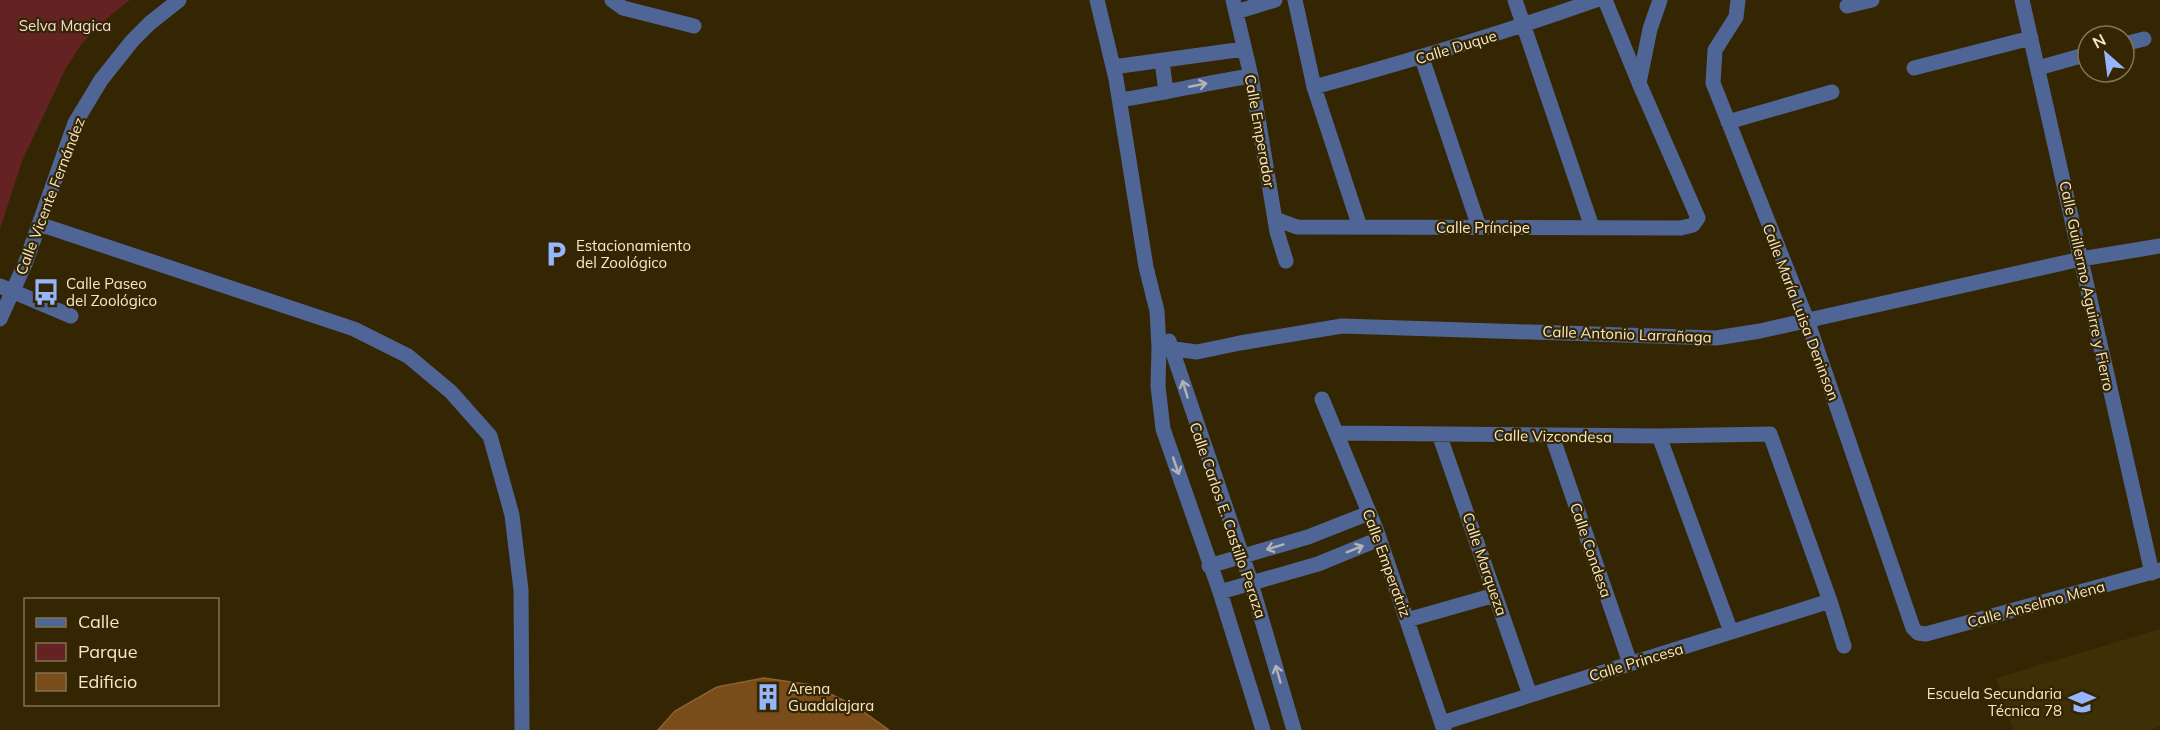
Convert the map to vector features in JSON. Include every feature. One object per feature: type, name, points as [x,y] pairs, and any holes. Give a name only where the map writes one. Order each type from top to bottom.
[{"type":"street","name":"Calle Vicente Fernández","points":[[0,319],[25,264],[75,123],[100,80],[138,35],[179,0]]},
{"type":"street","points":[[612,0],[623,8],[694,26]]},
{"type":"street","name":"Calle Carlos E. Castillo Peraza","points":[[1097,0],[1113,67],[1146,267],[1166,348],[1194,418],[1242,557],[1294,730]]},
{"type":"street","points":[[1234,6],[1275,0]]},
{"type":"street","points":[[1294,0],[1314,87],[1360,227]]},
{"type":"street","points":[[1515,0],[1592,227]]},
{"type":"street","name":"Calle Duque","points":[[1314,87],[1422,58],[1596,0]]},
{"type":"street","points":[[1605,0],[1639,84]]},
{"type":"street","points":[[1639,84],[1650,29],[1660,0]]},
{"type":"street","name":"Calle María Luisa Deninson","points":[[1738,0],[1736,17],[1715,50],[1713,83],[1807,320],[1913,628]]},
{"type":"street","points":[[1847,6],[1872,0]]},
{"type":"street","name":"Calle Guillermo Aguirre y Fierro","points":[[2022,0],[2156,572]]},
{"type":"street","name":"Calle Emperador","points":[[1234,6],[1251,76],[1275,219],[1286,261]]},
{"type":"street","points":[[1914,68],[2031,38]]},
{"type":"street","points":[[2136,41],[2144,39]]},
{"type":"street","points":[[1113,67],[1244,49]]},
{"type":"street","points":[[2038,68],[2076,57]]},
{"type":"street","points":[[1422,58],[1479,227]]},
{"type":"street","points":[[1162,61],[1166,92]]},
{"type":"street","points":[[1119,100],[1251,76]]},
{"type":"street","name":"Calle Príncipe","points":[[1275,219],[1297,227],[1681,228],[1693,225],[1698,218],[1639,84]]},
{"type":"street","points":[[1728,122],[1832,93]]},
{"type":"street","points":[[39,224],[354,328],[408,356],[451,392],[490,436],[512,515],[521,590],[522,730]]},
{"type":"street","name":"Calle Antonio Larrañaga","points":[[1166,348],[1197,352],[1342,326],[1716,338],[2081,259],[2160,246]]},
{"type":"street","points":[[0,286],[71,316]]},
{"type":"street","name":"Calle Carlos E. Castillo Peraza","points":[[1166,348],[1158,386],[1163,429],[1209,566],[1220,592],[1263,730]]},
{"type":"street","name":"Calle Emperatriz","points":[[1322,399],[1379,539],[1443,726]]},
{"type":"street","name":"Calle Vizcondesa","points":[[1336,432],[1552,436],[1770,434],[1830,601]]},
{"type":"street","name":"Calle Marqueza","points":[[1439,434],[1530,695]]},
{"type":"street","name":"Calle Condesa","points":[[1552,436],[1630,663]]},
{"type":"street","points":[[1659,436],[1731,632]]},
{"type":"street","points":[[1209,566],[1308,537],[1369,513]]},
{"type":"street","points":[[1308,537],[1318,564]]},
{"type":"street","points":[[1220,592],[1318,564],[1379,539]]},
{"type":"street","name":"Calle Anselmo Mena","points":[[1913,628],[1918,633],[1926,634],[2156,572]]},
{"type":"street","points":[[1407,620],[1495,594]]},
{"type":"street","points":[[1830,601],[1844,646]]},
{"type":"street","name":"Calle Princesa","points":[[1443,726],[1530,695],[1830,601]]},
{"type":"shaded area","name":"Escuela Secundaria Técnica 78","points":[[2160,629],[2160,726],[2151,730],[2013,730],[1996,678]]},
{"type":"green space","name":"Selva Magica","points":[[0,0],[130,0],[82,43],[65,70],[22,161],[0,229]]},
{"type":"building","name":"Arena Guadalajara","points":[[764,678],[812,685],[855,706],[889,730],[658,730],[675,711],[717,687]]},
{"type":"place","name":"Estacionamiento del Zoológico","points":[[556,254]]},
{"type":"place","name":"Calle Paseo del Zoológico","points":[[46,292]]},
{"type":"place","name":"Arena Guadalajara","points":[[768,697]]},
{"type":"place","name":"Escuela Secundaria Técnica 78","points":[[2082,702]]}]
